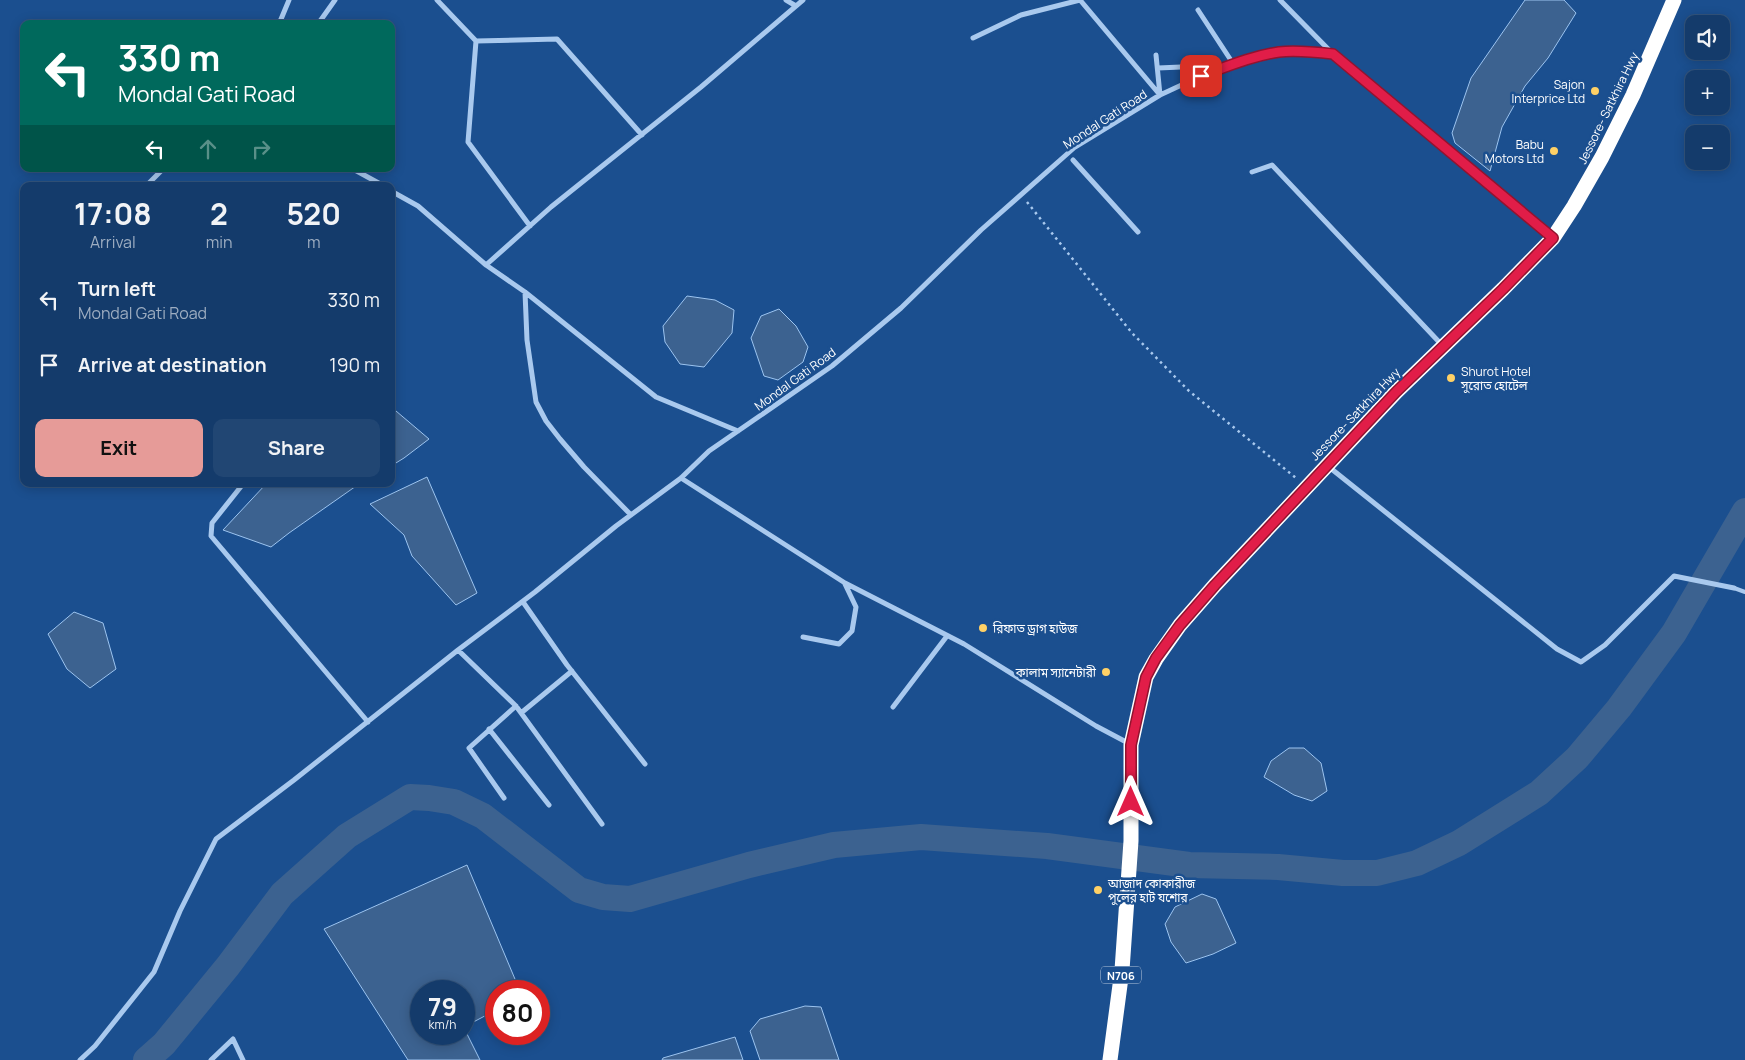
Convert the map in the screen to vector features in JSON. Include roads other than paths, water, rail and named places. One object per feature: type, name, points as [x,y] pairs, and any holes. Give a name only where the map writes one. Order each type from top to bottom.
[{"type":"highway","name":"Jessore- Satkhira Hwy","points":[[1110,1060],[1122,970],[1128,890],[1131,841],[1131,745],[1146,677],[1156,658],[1180,625],[1215,585],[1396,392],[1553,238],[1602,157],[1633,95],[1674,0]]},
{"type":"street","points":[[281,20],[289,0]]},
{"type":"street","points":[[321,20],[334,0]]},
{"type":"street","points":[[437,0],[476,41],[557,39],[642,134]]},
{"type":"street","points":[[786,0],[796,6]]},
{"type":"street","points":[[486,265],[551,207],[701,88],[803,0]]},
{"type":"street","points":[[973,38],[1021,15],[1080,0],[1160,95]]},
{"type":"street","points":[[1280,0],[1333,54],[1553,238]]},
{"type":"street","points":[[1198,10],[1234,65]]},
{"type":"street","points":[[476,41],[468,142],[530,226]]},
{"type":"street","name":"Mondal Gati Road","points":[[80,1060],[95,1046],[154,972],[180,911],[216,839],[681,478],[709,451],[832,366],[901,308],[981,230],[1075,148],[1160,95],[1201,76],[1279,52],[1303,51],[1333,54]]},
{"type":"street","points":[[1156,55],[1160,95]]},
{"type":"street","points":[[1158,68],[1234,65]]},
{"type":"street","points":[[1072,160],[1138,232]]},
{"type":"street","points":[[1252,172],[1272,164],[1443,347]]},
{"type":"street","points":[[150,182],[160,172]]},
{"type":"street","points":[[358,172],[377,182]]},
{"type":"street","points":[[395,193],[418,206],[486,265],[525,292],[656,397],[738,431]]},
{"type":"street","points":[[525,292],[527,340],[536,402],[546,421],[566,446],[631,515]]},
{"type":"street","points":[[1327,465],[1550,643],[1580,662],[1605,645],[1674,576],[1734,588]]},
{"type":"street","points":[[681,478],[845,583],[964,644],[1096,726],[1131,745]]},
{"type":"street","points":[[241,487],[212,523],[211,536],[368,722]]},
{"type":"street","points":[[803,637],[839,644],[852,630],[856,607],[845,583]]},
{"type":"street","points":[[523,602],[572,671],[645,764]]},
{"type":"street","points":[[893,707],[947,636]]},
{"type":"street","points":[[458,650],[516,706],[602,824]]},
{"type":"street","points":[[521,713],[572,671]]},
{"type":"street","points":[[504,798],[469,748],[516,706]]},
{"type":"street","points":[[490,729],[549,805]]},
{"type":"street","points":[[210,1060],[233,1039],[242,1060]]},
{"type":"lane","points":[[1734,588],[1745,592]]},
{"type":"water","points":[[1525,0],[1564,0],[1576,13],[1548,58],[1525,86],[1502,127],[1490,171],[1455,143],[1452,133],[1471,78]]},
{"type":"water","points":[[687,296],[715,300],[734,310],[732,333],[704,367],[680,364],[665,342],[663,326]]},
{"type":"water","points":[[779,309],[796,326],[808,347],[803,362],[778,380],[764,376],[751,338],[761,316]]},
{"type":"water","points":[[395,411],[429,439],[395,464]]},
{"type":"water","points":[[427,477],[477,593],[456,605],[412,556],[404,535],[370,504]]},
{"type":"water","points":[[263,487],[355,487],[271,547],[223,530]]},
{"type":"water","points":[[74,612],[103,623],[116,669],[90,688],[67,669],[48,634]]},
{"type":"water","points":[[1289,748],[1304,748],[1321,763],[1327,791],[1312,801],[1294,795],[1264,777],[1271,761]]},
{"type":"water","points":[[467,865],[515,980],[485,980],[485,1016],[475,1021],[475,980],[410,980],[410,1045],[472,1045],[480,1060],[408,1060],[324,929]]},
{"type":"water","points":[[1202,894],[1216,899],[1236,943],[1213,954],[1186,963],[1171,942],[1165,924],[1175,907]]},
{"type":"water","points":[[805,1006],[821,1007],[839,1060],[760,1060],[750,1031],[760,1019]]},
{"type":"water","points":[[735,1037],[743,1060],[662,1060],[663,1058]]},
{"type":"waterway","points":[[146,1060],[164,1044],[228,966],[282,894],[347,836],[410,797],[454,802],[483,816],[579,890],[603,897],[630,899],[749,865],[834,845],[921,837],[1047,846],[1189,865],[1278,867],[1343,873],[1377,873],[1417,863],[1459,843],[1539,793],[1577,758],[1619,708],[1674,633],[1745,511]]},
{"type":"place","name":"Sajon Interprice Ltd","points":[[1595,91]]},
{"type":"place","name":"Babu Motors Ltd","points":[[1554,151]]},
{"type":"place","name":"Shurot Hotel সুরোত হোটেল","points":[[1451,378]]},
{"type":"place","name":"রিফাত ড্রাগ হাউজ","points":[[983,628]]},
{"type":"place","name":"কালাম স্যানেটারী","points":[[1106,672]]},
{"type":"place","name":"আজাদ কোকারীজ পুলের হাট যশোর","points":[[1098,890]]}]
